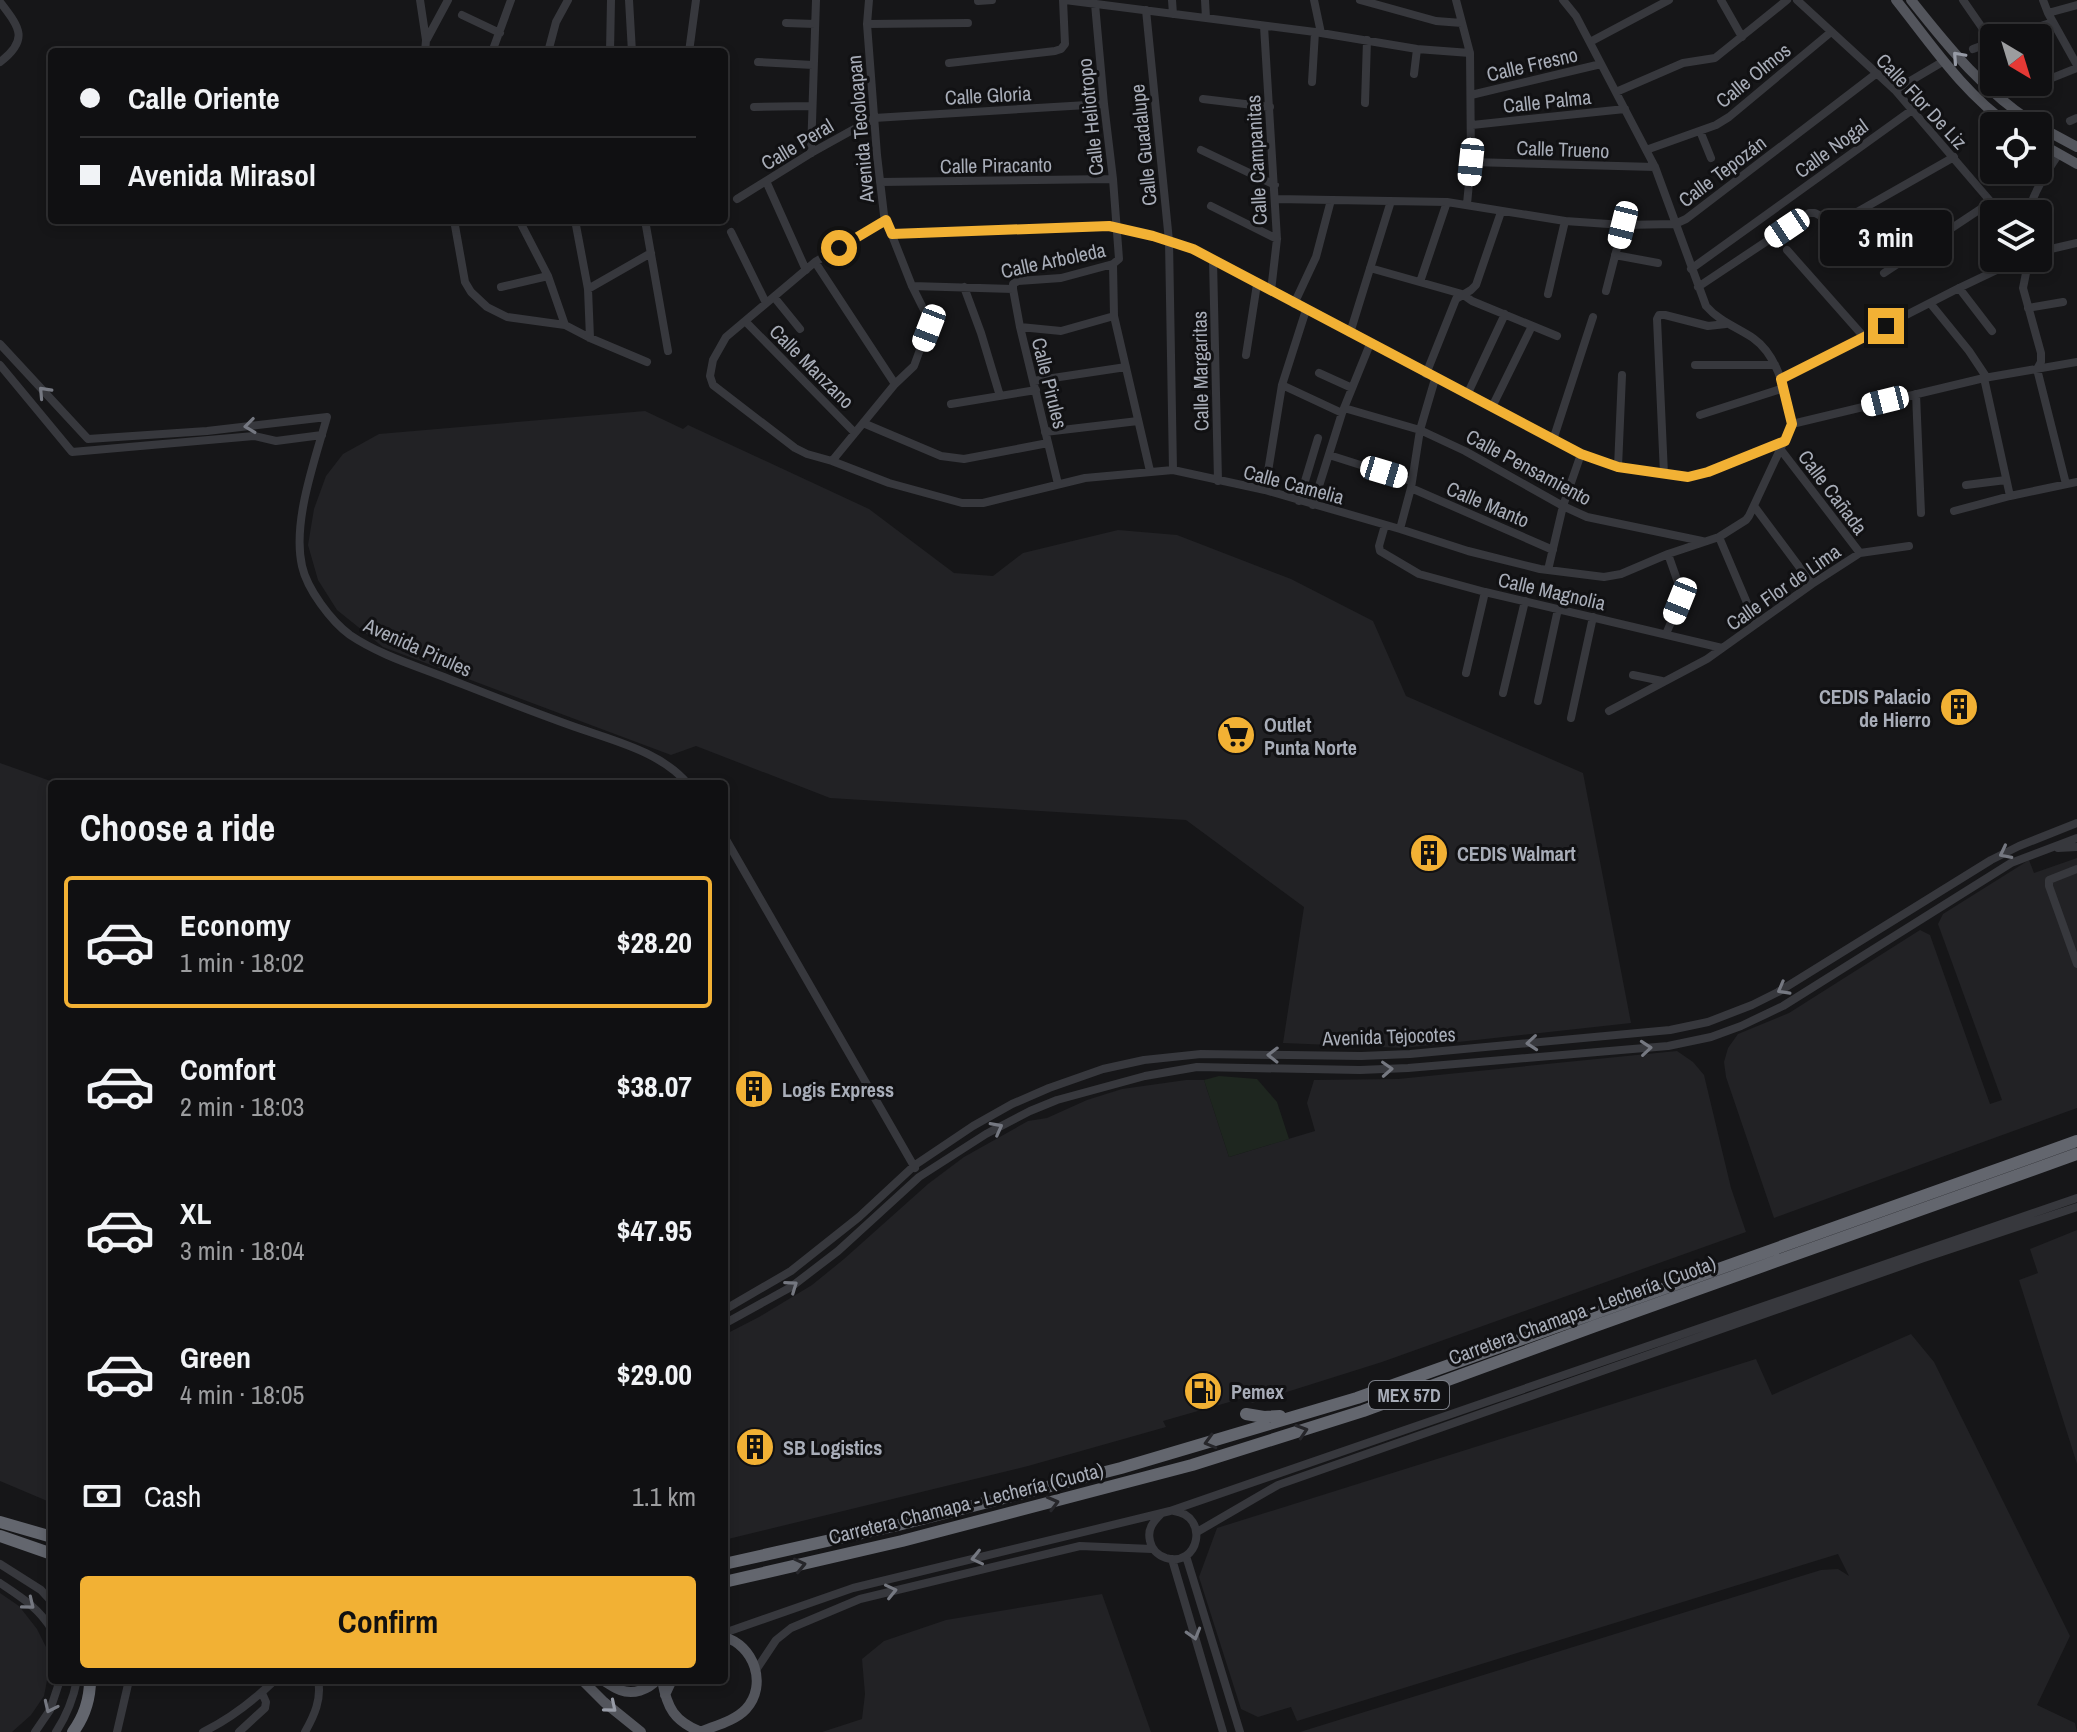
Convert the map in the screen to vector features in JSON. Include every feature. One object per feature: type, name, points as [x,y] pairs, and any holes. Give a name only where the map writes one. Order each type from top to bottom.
[{"type":"highway","name":"Carretera Chamapa - Lechería (Cuota)","points":[[728,1563],[898,1525],[1121,1468],[1357,1398],[2077,1141]]},
{"type":"highway","name":"Carretera Chamapa - Lechería (Cuota)","points":[[728,1581],[1045,1505],[1235,1452],[1363,1411],[2077,1154]]},
{"type":"highway","points":[[1246,1414],[1279,1416],[1357,1398]]},
{"type":"highway","points":[[1121,1468],[1151,1455],[1168,1442]]},
{"type":"highway","points":[[0,1522],[48,1536]]},
{"type":"highway","points":[[0,1536],[48,1553]]},
{"type":"highway","points":[[73,1732],[81,1720],[90,1684]]},
{"type":"main road","points":[[1896,0],[1944,61],[1994,112]]},
{"type":"main road","points":[[1911,0],[1957,58],[2016,112]]},
{"type":"main road","points":[[2052,134],[2077,147]]},
{"type":"main road","points":[[2052,151],[2077,164]]},
{"type":"main road","points":[[661,1684],[676,1718],[700,1732],[738,1716],[748,1708],[754,1694],[756,1670],[744,1647],[728,1637]]},
{"type":"main road","points":[[586,1684],[641,1732]]},
{"type":"main road","points":[[608,1684],[631,1692],[653,1684]]},
{"type":"main road","points":[[665,1695],[670,1684]]},
{"type":"street","points":[[420,0],[425,48]]},
{"type":"street","points":[[426,40],[448,0]]},
{"type":"street","points":[[494,48],[511,0]]},
{"type":"street","points":[[549,48],[556,22],[568,0]]},
{"type":"street","points":[[610,48],[611,0]]},
{"type":"street","points":[[629,0],[632,48]]},
{"type":"street","points":[[690,48],[696,0]]},
{"type":"street","points":[[811,153],[816,0]]},
{"type":"street","name":"Avenida Tecoloapan","points":[[832,461],[895,384],[914,366],[930,322],[886,220],[874,118],[867,24],[869,0]]},
{"type":"street","points":[[978,1],[992,0]]},
{"type":"street","points":[[949,63],[1061,49],[1065,44],[1064,0],[1123,4],[1146,10],[1417,49],[1470,53]]},
{"type":"street","points":[[1172,0],[1173,14]]},
{"type":"street","points":[[1205,0],[1206,18]]},
{"type":"street","points":[[1312,82],[1318,33],[1314,0]]},
{"type":"street","points":[[1360,0],[1436,21],[1462,23]]},
{"type":"street","points":[[1456,0],[1470,53],[1472,125],[1467,204]]},
{"type":"street","points":[[892,234],[1117,227],[1193,249],[1553,440],[1618,467],[1688,477],[1783,446],[1792,424],[1775,365],[1752,337],[1715,316],[1706,306],[1655,167],[1576,16],[1563,0]]},
{"type":"street","points":[[1590,42],[1669,0]]},
{"type":"street","points":[[1721,0],[1742,37]]},
{"type":"street","points":[[1616,92],[1683,63],[1715,58],[1787,0]]},
{"type":"street","name":"Calle Flor De Liz","points":[[1797,0],[1895,90],[1989,200]]},
{"type":"street","points":[[1963,0],[1980,24]]},
{"type":"street","points":[[2043,0],[2077,67],[2052,77]]},
{"type":"street","points":[[0,2],[18,25],[20,34],[15,48],[0,62]]},
{"type":"street","name":"Calle Heliotropo","points":[[1095,4],[1117,227]]},
{"type":"street","points":[[2048,13],[2077,5]]},
{"type":"street","name":"Calle Guadalupe","points":[[1146,10],[1169,241],[1173,470]]},
{"type":"street","points":[[462,15],[500,33]]},
{"type":"street","points":[[2047,24],[2053,22]]},
{"type":"street","points":[[786,23],[815,24]]},
{"type":"street","points":[[867,24],[968,23]]},
{"type":"street","name":"Calle Campanitas","points":[[1264,26],[1276,199],[1277,239],[1271,291]]},
{"type":"street","name":"Calle Olmos","points":[[1646,150],[1716,125],[1729,117],[1831,32]]},
{"type":"street","points":[[1365,103],[1367,40]]},
{"type":"street","points":[[1973,49],[1980,47]]},
{"type":"street","points":[[1414,74],[1417,49]]},
{"type":"street","points":[[1895,90],[1944,61]]},
{"type":"street","points":[[758,62],[813,65]]},
{"type":"street","name":"Calle Fresno","points":[[1471,95],[1601,64]]},
{"type":"street","name":"Calle Tepozán","points":[[1276,199],[1447,202],[1565,221],[1623,225],[1675,224],[1686,219],[1877,73]]},
{"type":"street","points":[[1203,99],[1270,107]]},
{"type":"street","name":"Calle Gloria","points":[[874,118],[1104,104]]},
{"type":"street","points":[[754,107],[812,106]]},
{"type":"street","name":"Calle Palma","points":[[1472,125],[1625,109]]},
{"type":"street","name":"Calle Nogal","points":[[1691,269],[1912,110]]},
{"type":"street","name":"Calle Peral","points":[[737,199],[874,118]]},
{"type":"street","points":[[1700,131],[1711,158]]},
{"type":"street","points":[[1201,150],[1275,185]]},
{"type":"street","points":[[2034,200],[2058,155]]},
{"type":"street","points":[[1698,287],[1809,213],[1836,224],[1954,157]]},
{"type":"street","name":"Calle Trueno","points":[[1471,162],[1655,167]]},
{"type":"street","name":"Calle Piracanto","points":[[880,182],[1113,179]]},
{"type":"street","points":[[766,181],[806,270]]},
{"type":"street","points":[[1294,304],[1316,257],[1331,200]]},
{"type":"street","points":[[1350,333],[1391,201]]},
{"type":"street","points":[[1420,282],[1447,202]]},
{"type":"street","points":[[1211,206],[1277,239]]},
{"type":"street","points":[[1884,273],[1980,209]]},
{"type":"street","points":[[1400,529],[1431,376],[1456,299],[1476,285],[1501,212]]},
{"type":"street","points":[[745,321],[815,262],[886,220]]},
{"type":"street","points":[[1548,294],[1565,221]]},
{"type":"street","points":[[455,224],[465,282],[487,307],[507,317],[565,325],[647,362]]},
{"type":"street","points":[[521,224],[548,276],[565,325]]},
{"type":"street","points":[[576,224],[588,289],[590,338]]},
{"type":"street","points":[[646,224],[668,351]]},
{"type":"street","points":[[1606,291],[1623,225]]},
{"type":"street","name":"Calle Arboleda","points":[[912,286],[1013,289],[1013,284],[1018,281],[1061,278],[1113,264],[1119,259],[1117,227]]},
{"type":"street","points":[[731,232],[770,300],[800,329]]},
{"type":"street","points":[[2052,249],[2077,243]]},
{"type":"street","points":[[1787,250],[1864,337]]},
{"type":"street","points":[[588,289],[651,253]]},
{"type":"street","points":[[1615,255],[1658,263]]},
{"type":"street","name":"Calle Margaritas","points":[[1213,260],[1218,481]]},
{"type":"street","points":[[815,262],[895,384]]},
{"type":"street","points":[[1113,264],[1114,316],[1150,471]]},
{"type":"street","points":[[1370,268],[1462,294],[1557,336]]},
{"type":"street","points":[[1700,415],[1782,384],[1864,337],[1993,272]]},
{"type":"street","points":[[2026,272],[2023,288],[2041,353],[2037,369],[2066,484]]},
{"type":"street","points":[[501,287],[548,276]]},
{"type":"street","points":[[1246,355],[1257,284]]},
{"type":"street","points":[[964,287],[1000,396]]},
{"type":"street","points":[[1959,288],[1992,331]]},
{"type":"street","name":"Calle Pirules","points":[[1013,289],[1058,484]]},
{"type":"street","points":[[2028,308],[2063,302]]},
{"type":"street","points":[[1930,303],[1969,351],[1985,378],[2010,496]]},
{"type":"street","points":[[1265,490],[1282,385],[1306,310]]},
{"type":"street","points":[[1467,395],[1505,314]]},
{"type":"street","points":[[1664,474],[1657,319],[1659,315],[1665,315],[1708,326],[1727,324]]},
{"type":"street","points":[[1020,327],[1061,331],[1114,316]]},
{"type":"street","points":[[1553,440],[1593,317]]},
{"type":"street","name":"Calle Camelia","points":[[745,321],[726,337],[713,360],[710,376],[713,385],[807,454],[889,483],[962,503],[983,503],[1085,478],[1173,470],[1265,490],[1468,551],[1548,570],[1604,577],[1621,574],[1719,537],[1746,520],[1783,446]]},
{"type":"street","name":"Calle Manzano","points":[[745,321],[855,433]]},
{"type":"street","points":[[1492,407],[1532,326]]},
{"type":"street","points":[[0,344],[88,439],[208,435],[254,436],[276,441],[322,435]]},
{"type":"street","points":[[1313,505],[1343,410],[1370,344]]},
{"type":"street","points":[[1792,424],[1985,378],[2077,362]]},
{"type":"street","points":[[0,365],[72,452],[208,435]]},
{"type":"street","points":[[1695,365],[1775,365]]},
{"type":"street","points":[[951,404],[1126,367]]},
{"type":"street","points":[[1319,373],[1352,388]]},
{"type":"street","points":[[1618,467],[1622,375]]},
{"type":"street","name":"Calle Pensamiento","points":[[1282,385],[1343,410],[1420,430],[1587,517],[1703,541]]},
{"type":"street","points":[[1916,394],[1921,513]]},
{"type":"street","name":"Avenida Pirules","points":[[208,435],[327,417],[303,506],[300,537],[302,567],[314,593],[331,616],[348,633],[368,645],[417,667],[645,752],[685,780]]},
{"type":"street","points":[[1045,432],[1138,421]]},
{"type":"street","name":"Calle Manzano","points":[[863,423],[941,456],[964,459],[1048,443]]},
{"type":"street","points":[[1299,501],[1318,438]]},
{"type":"street","name":"Calle Cañada","points":[[1783,446],[1860,553]]},
{"type":"street","points":[[1548,570],[1563,506],[1581,454]]},
{"type":"street","name":"Calle Manto","points":[[1329,455],[1411,484],[1553,550]]},
{"type":"street","points":[[1966,485],[2006,480]]},
{"type":"street","points":[[1954,511],[2077,482]]},
{"type":"street","points":[[1754,506],[1812,584]]},
{"type":"street","name":"Calle Magnolia","points":[[1385,525],[1380,551],[1419,574],[1722,648]]},
{"type":"street","points":[[1719,537],[1756,624]]},
{"type":"street","name":"Calle Flor de Lima","points":[[1609,711],[1707,659],[1860,553],[1909,546]]},
{"type":"street","points":[[1666,634],[1681,591],[1668,554]]},
{"type":"street","points":[[1466,673],[1485,592]]},
{"type":"street","points":[[1503,693],[1525,601]]},
{"type":"street","points":[[1538,701],[1558,609]]},
{"type":"street","points":[[1571,718],[1593,617]]},
{"type":"street","points":[[1633,675],[1662,681]]},
{"type":"street","name":"Avenida Tejocotes","points":[[728,1308],[810,1257],[915,1165],[973,1126],[1012,1104],[1077,1078],[1130,1063],[1201,1054],[1410,1054],[1670,1030],[1708,1022],[1752,1005],[1794,983],[1991,860],[2077,823]]},
{"type":"street","name":"Avenida Tejocotes","points":[[728,1322],[791,1287],[838,1251],[919,1177],[986,1134],[1030,1111],[1066,1098],[1131,1079],[1197,1067],[1408,1068],[1668,1046],[1711,1037],[1783,1006],[2011,863],[2077,838]]},
{"type":"street","points":[[728,843],[915,1165],[919,1177]]},
{"type":"street","points":[[2049,848],[2077,847]]},
{"type":"street","points":[[2077,869],[2049,880],[2077,964]]},
{"type":"street","points":[[1130,1063],[1131,1079]]},
{"type":"street","points":[[728,1633],[807,1602],[853,1588],[1166,1512],[2077,1198]]},
{"type":"street","points":[[1197,1532],[1278,1485],[2077,1207]]},
{"type":"street","points":[[1166,1512],[1182,1513],[1192,1520],[1197,1532],[1192,1550],[1186,1556],[1172,1559],[1161,1557],[1152,1549],[1148,1536],[1151,1523],[1166,1512]]},
{"type":"street","points":[[756,1670],[776,1640],[791,1628],[860,1599],[1080,1546],[1152,1549]]},
{"type":"street","points":[[1186,1556],[1240,1732]]},
{"type":"street","points":[[1172,1559],[1223,1732]]},
{"type":"street","points":[[0,1564],[48,1598]]},
{"type":"street","points":[[0,1583],[30,1603],[48,1623]]},
{"type":"street","points":[[35,1732],[50,1710],[59,1684]]},
{"type":"street","points":[[56,1732],[65,1719],[76,1684]]},
{"type":"street","points":[[117,1732],[128,1684]]},
{"type":"street","points":[[203,1732],[234,1715],[271,1684]]},
{"type":"street","points":[[305,1732],[318,1705],[319,1684]]},
{"type":"street","points":[[239,1732],[265,1708],[262,1693]]},
{"type":"shaded area","points":[[645,411],[683,429],[688,425],[869,509],[954,573],[993,576],[1023,553],[1118,530],[1177,535],[1291,579],[1373,621],[1406,696],[1583,773],[1631,1023],[1404,1048],[1283,1043],[1304,907],[1186,820],[830,798],[696,746],[671,755],[383,647],[337,610],[318,580],[308,545],[314,509],[326,476],[343,454],[379,434]]},
{"type":"shaded area","points":[[0,763],[48,780],[48,1501],[0,1481]]},
{"type":"shaded area","points":[[2077,858],[2077,1108],[1774,1218],[1726,1077],[1724,1062],[1728,1048],[1738,1034],[1789,1013],[1920,930],[1930,935],[1990,1104],[2002,1100],[1938,924],[1943,914],[2029,860],[2034,873]]},
{"type":"shaded area","points":[[1677,1051],[1693,1062],[1704,1075],[1731,1188],[1746,1232],[1382,1362],[1252,1403],[1247,1397],[1163,1421],[1166,1427],[1028,1466],[728,1539],[728,1333],[812,1285],[928,1184],[964,1157],[1028,1121],[1047,1118],[1087,1100],[1122,1089],[1204,1080],[1229,1157],[1315,1131],[1307,1103],[1314,1080],[1398,1079]]},
{"type":"shaded area","points":[[1219,1076],[1257,1079],[1277,1102],[1289,1139],[1229,1157],[1204,1080]]},
{"type":"shaded area","points":[[2077,1230],[2077,1464],[2019,1280],[2038,1273],[2030,1249]]},
{"type":"shaded area","points":[[1911,1334],[1934,1362],[2070,1636],[2037,1705],[2075,1723],[2077,1732],[1300,1732],[1821,1570],[1838,1569],[1849,1576],[1838,1554],[1297,1721],[1291,1707],[1258,1717],[1241,1709],[1199,1577],[1217,1528],[1756,1359],[1772,1395]]},
{"type":"shaded area","points":[[0,1593],[19,1606],[37,1629],[48,1651],[48,1675],[44,1696],[31,1715],[12,1732],[0,1732]]},
{"type":"shaded area","points":[[1102,1594],[1151,1732],[822,1732],[862,1719],[865,1694],[862,1659],[884,1641],[946,1620]]},
{"type":"place","name":"CEDIS Palacio de Hierro","points":[[1959,707]]},
{"type":"place","name":"Outlet Punta Norte","points":[[1236,735]]},
{"type":"place","name":"CEDIS Walmart","points":[[1429,853]]},
{"type":"place","name":"Logis Express","points":[[754,1089]]},
{"type":"place","name":"Pemex","points":[[1203,1391]]},
{"type":"place","name":"SB Logistics","points":[[755,1447]]},
{"type":"route","points":[[839,248],[886,220],[892,234],[1109,226],[1153,236],[1193,249],[1581,454],[1618,467],[1688,477],[1785,441],[1792,424],[1781,379],[1886,326]]}]
